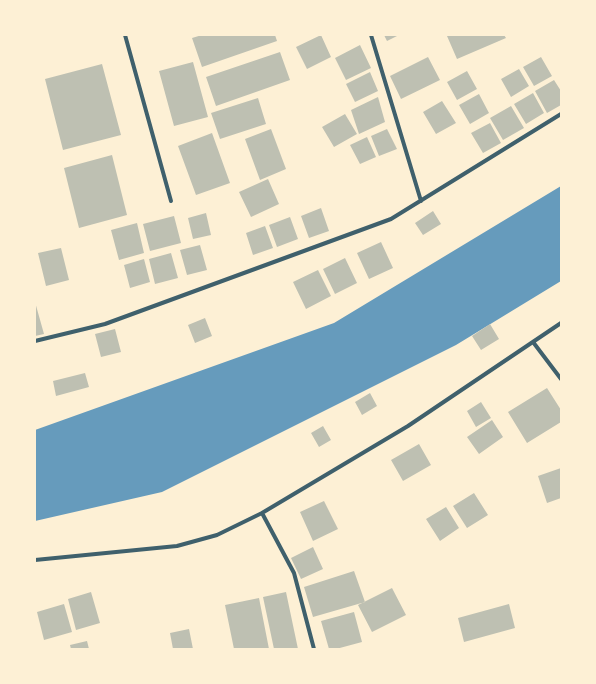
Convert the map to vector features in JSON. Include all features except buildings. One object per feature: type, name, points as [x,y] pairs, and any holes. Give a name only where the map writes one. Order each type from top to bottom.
[{"type":"street","points":[[125,35],[171,201]]},
{"type":"street","points":[[371,35],[421,201]]},
{"type":"street","points":[[35,341],[105,324],[391,219],[561,114]]},
{"type":"street","points":[[35,560],[177,546],[217,535],[262,513],[408,426],[561,323]]},
{"type":"street","points":[[532,342],[561,380]]},
{"type":"street","points":[[262,513],[294,573],[314,649]]},
{"type":"water","points":[[561,186],[561,281],[456,345],[162,492],[35,521],[35,430],[334,323]]}]
